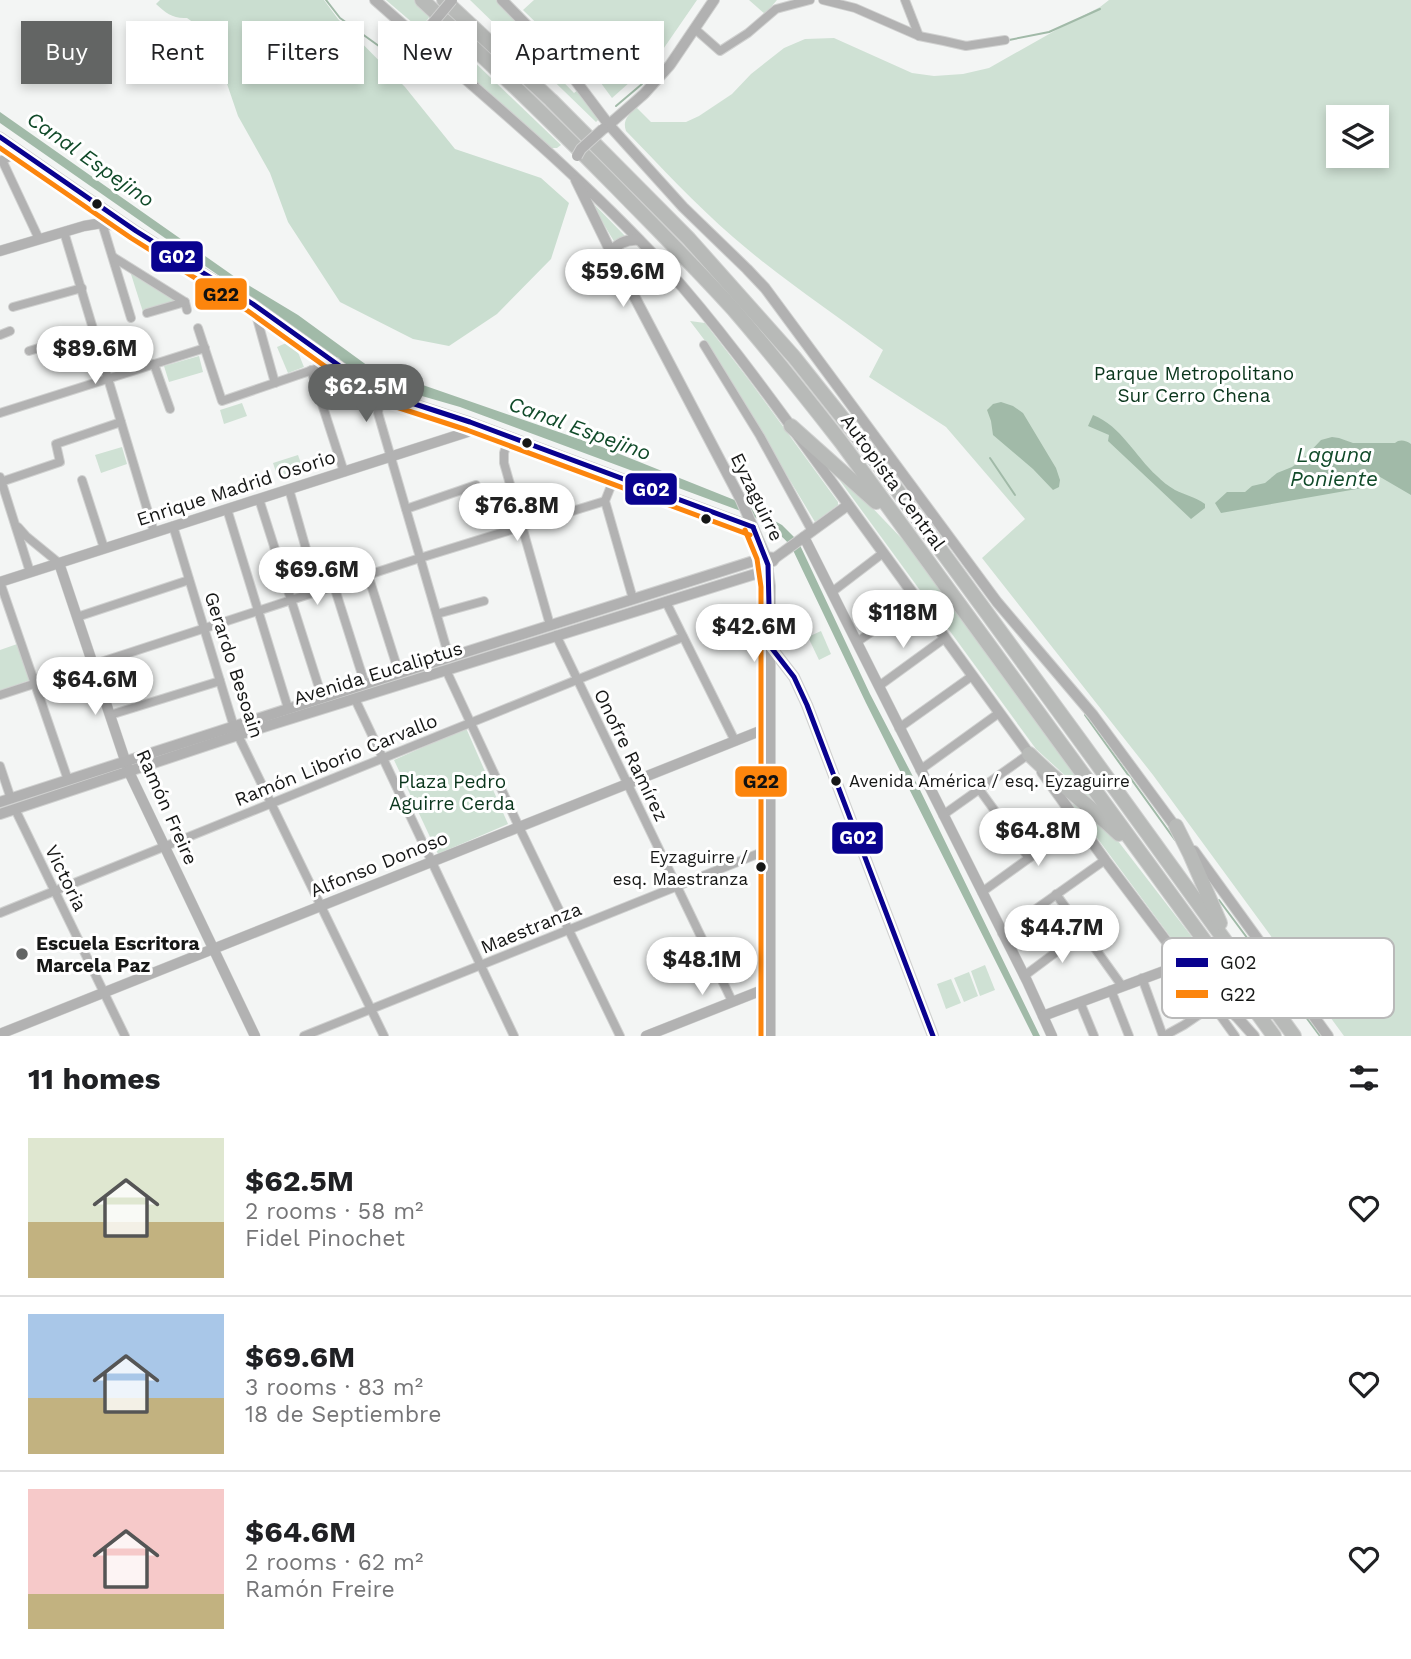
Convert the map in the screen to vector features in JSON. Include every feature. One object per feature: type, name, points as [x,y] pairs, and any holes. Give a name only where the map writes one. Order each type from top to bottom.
[{"type":"highway","name":"Autopista Central","points":[[422,0],[537,107],[734,310],[814,407],[1202,938]]},
{"type":"highway","name":"Autopista Central","points":[[444,0],[551,100],[682,232],[794,357],[864,445],[1223,938]]},
{"type":"highway","points":[[791,426],[867,493],[908,535]]},
{"type":"highway","points":[[1029,754],[1107,823],[1150,866]]},
{"type":"highway","points":[[1176,826],[1227,938]]},
{"type":"highway","name":"Autopista Central","points":[[1261,1018],[1273,1035]]},
{"type":"highway","name":"Autopista Central","points":[[1280,1018],[1293,1036]]},
{"type":"main road","points":[[375,0],[399,21]]},
{"type":"main road","points":[[434,21],[452,0]]},
{"type":"main road","points":[[502,0],[557,56],[599,112],[606,127],[765,288],[997,602],[1101,725],[1257,938]]},
{"type":"main road","points":[[552,155],[577,153],[662,75],[714,0]]},
{"type":"main road","points":[[471,84],[573,174],[639,240],[713,323],[1164,938]]},
{"type":"main road","points":[[599,112],[610,115],[622,113]]},
{"type":"main road","points":[[533,138],[566,177],[593,217]]},
{"type":"main road","points":[[573,174],[577,153]]},
{"type":"main road","name":"Eyzaguirre","points":[[573,174],[752,523],[776,555]]},
{"type":"main road","points":[[611,252],[624,242],[639,240]]},
{"type":"main road","points":[[768,570],[776,555],[848,505]]},
{"type":"main road","name":"Avenida Eucaliptus","points":[[236,731],[288,708],[776,555]]},
{"type":"main road","name":"Eyzaguirre","points":[[768,570],[770,1036]]},
{"type":"main road","name":"Avenida Eucaliptus","points":[[9,803],[236,731],[355,699],[768,570]]},
{"type":"main road","points":[[770,646],[794,677],[815,726],[933,1036]]},
{"type":"main road","points":[[770,682],[794,677]]},
{"type":"main road","name":"Avenida Eucaliptus","points":[[0,814],[9,803],[68,780],[127,767]]},
{"type":"main road","points":[[1238,1018],[1254,1036]]},
{"type":"main road","points":[[1315,1018],[1328,1036]]},
{"type":"street","points":[[695,29],[720,51],[748,33],[776,9],[810,0]]},
{"type":"street","points":[[823,0],[855,8],[919,36],[966,46],[1005,40]]},
{"type":"street","points":[[905,0],[919,36]]},
{"type":"street","points":[[0,137],[136,231],[253,304],[369,387],[752,523]]},
{"type":"street","points":[[21,152],[1,160],[39,239]]},
{"type":"street","points":[[104,208],[102,223],[131,318]]},
{"type":"street","points":[[84,226],[104,208]]},
{"type":"street","points":[[1,249],[102,223],[136,231]]},
{"type":"street","points":[[64,232],[154,532]]},
{"type":"street","points":[[113,257],[186,306],[147,313]]},
{"type":"street","points":[[13,306],[82,288]]},
{"type":"street","points":[[253,304],[275,383]]},
{"type":"street","points":[[198,328],[222,401],[336,362]]},
{"type":"street","points":[[0,335],[10,331]]},
{"type":"street","points":[[29,351],[94,331]]},
{"type":"street","points":[[704,345],[760,436],[832,592],[1052,1036]]},
{"type":"street","points":[[0,413],[205,348]]},
{"type":"street","points":[[154,364],[170,409]]},
{"type":"street","points":[[311,370],[344,472]]},
{"type":"street","points":[[384,394],[378,413],[449,657]]},
{"type":"street","points":[[454,418],[470,431]]},
{"type":"street","points":[[30,572],[1,479],[60,462],[56,444],[121,422]]},
{"type":"street","name":"Enrique Madrid Osorio","points":[[0,582],[483,427]]},
{"type":"street","points":[[509,436],[504,463],[550,625]]},
{"type":"street","points":[[615,476],[605,501],[633,599]]},
{"type":"street","points":[[82,480],[104,548]]},
{"type":"street","points":[[406,509],[476,485]]},
{"type":"street","points":[[289,489],[318,591]]},
{"type":"street","points":[[259,499],[322,697]]},
{"type":"street","points":[[0,695],[420,558],[605,501]]},
{"type":"street","points":[[227,509],[288,708]]},
{"type":"street","points":[[14,522],[26,536],[59,563]]},
{"type":"street","name":"Gerardo Besoain","points":[[173,526],[236,731],[384,1036]]},
{"type":"street","points":[[832,592],[883,553]]},
{"type":"street","name":"Ramón Freire","points":[[59,563],[127,767],[255,1036]]},
{"type":"street","points":[[368,575],[399,673]]},
{"type":"street","points":[[77,617],[189,580]]},
{"type":"street","points":[[0,582],[68,780]]},
{"type":"street","points":[[334,586],[365,684]]},
{"type":"street","points":[[857,642],[917,600]]},
{"type":"street","points":[[437,614],[484,601]]},
{"type":"street","points":[[666,602],[735,741]]},
{"type":"street","name":"Onofre Ramírez","points":[[556,635],[732,1001]]},
{"type":"street","name":"Ramón Liborio Carvallo","points":[[0,912],[684,637]]},
{"type":"street","points":[[878,686],[945,638]]},
{"type":"street","points":[[446,670],[620,1036]]},
{"type":"street","points":[[899,727],[972,676]]},
{"type":"street","points":[[110,715],[220,681]]},
{"type":"street","points":[[355,699],[514,1036]]},
{"type":"street","points":[[920,770],[999,713]]},
{"type":"street","name":"Alfonso Donoso","points":[[0,1034],[770,727]]},
{"type":"street","points":[[943,815],[1029,754]]},
{"type":"street","name":"Victoria","points":[[0,766],[9,803],[55,890],[125,1036]]},
{"type":"street","points":[[979,789],[1028,858]]},
{"type":"street","points":[[982,892],[1079,822]]},
{"type":"street","name":"Maestranza","points":[[306,1035],[770,849]]},
{"type":"street","points":[[1002,933],[1105,860]]},
{"type":"street","points":[[1056,894],[1122,986]]},
{"type":"street","points":[[1024,976],[1083,932]]},
{"type":"street","points":[[1043,1016],[1162,971]]},
{"type":"street","points":[[1142,978],[1165,1036],[1193,1018]]},
{"type":"street","points":[[646,1036],[770,987]]},
{"type":"street","points":[[1111,990],[1129,1036]]},
{"type":"street","points":[[1080,1002],[1094,1036]]},
{"type":"street","points":[[1221,1018],[1234,1036]]},
{"type":"green space","points":[[386,0],[419,0],[433,12],[426,21],[410,21]]},
{"type":"green space","points":[[470,0],[499,0],[520,21],[492,21]]},
{"type":"green space","points":[[534,0],[697,0],[664,48],[664,21],[534,21],[523,10]]},
{"type":"green space","points":[[749,0],[777,0],[765,14]]},
{"type":"green space","name":"Parque Metropolitano Sur Cerro Chena","points":[[1109,0],[1411,0],[1411,1036],[1344,1036],[1331,1018],[1394,1018],[1394,938],[1272,938],[1153,775],[982,558],[1025,519],[946,427],[869,377],[883,350],[733,237],[678,185],[625,127],[627,118],[636,107],[651,122],[686,122],[699,116],[732,94],[751,74],[784,48],[805,39],[834,38],[912,73],[934,76],[963,74],[989,68]]},
{"type":"green space","points":[[477,64],[491,78],[491,84],[497,84],[561,145],[549,148],[474,84],[477,84]]},
{"type":"green space","points":[[557,84],[565,84],[574,93],[580,88],[599,119],[596,122]]},
{"type":"green space","points":[[602,84],[628,84],[612,98]]},
{"type":"green space","points":[[588,198],[626,237],[615,243]]},
{"type":"green space","points":[[130,271],[176,299],[175,302],[143,312]]},
{"type":"green space","points":[[690,321],[705,323],[838,502],[838,505],[815,522],[709,346]]},
{"type":"green space","points":[[293,340],[304,367],[288,373],[277,347]]},
{"type":"green space","points":[[199,356],[203,372],[169,382],[164,366]]},
{"type":"green space","points":[[242,403],[247,416],[224,424],[220,410]]},
{"type":"green space","points":[[122,447],[127,464],[101,473],[95,455]]},
{"type":"green space","points":[[298,455],[303,469],[278,478],[273,463]]},
{"type":"green space","points":[[842,476],[905,542],[1093,801],[1036,749],[838,478]]},
{"type":"green space","points":[[821,631],[831,654],[819,660],[808,637]]},
{"type":"green space","points":[[20,643],[30,680],[0,691],[0,650]]},
{"type":"green space","name":"Plaza Pedro Aguirre Cerda","points":[[466,728],[508,824],[438,854],[394,760]]},
{"type":"green space","points":[[1078,802],[1111,832],[1193,938],[1171,938],[1072,804]]},
{"type":"green space","points":[[985,965],[995,990],[980,996],[971,971]]},
{"type":"green space","points":[[969,972],[978,996],[964,1002],[954,978]]},
{"type":"green space","points":[[951,979],[961,1003],[946,1009],[937,984]]},
{"type":"shaded area","points":[[160,0],[324,0],[340,21],[242,21],[242,84],[364,84],[364,45],[378,60],[378,84],[402,84],[455,149],[541,178],[569,203],[551,259],[497,314],[449,346],[413,339],[340,302],[288,222],[270,173],[238,116],[227,84],[228,21],[191,21],[174,16],[156,4]]},
{"type":"water","points":[[0,112],[235,277],[298,315],[368,366],[602,447],[742,503],[782,525],[798,541],[870,694],[1040,1036],[1033,1036],[866,703],[791,546],[781,536],[746,513],[460,407],[370,381],[0,123]]},
{"type":"water","points":[[1001,402],[1023,413],[1056,468],[1059,487],[1053,490],[993,435],[987,410],[993,404]]},
{"type":"water","points":[[1093,415],[1112,426],[1163,482],[1205,504],[1205,508],[1191,519],[1108,441],[1109,435],[1088,426]]},
{"type":"water","name":"Laguna Poniente","points":[[1332,437],[1353,443],[1395,443],[1403,440],[1411,444],[1411,495],[1375,474],[1368,487],[1221,513],[1215,503],[1227,492],[1245,492],[1252,486],[1265,483],[1303,459],[1321,440]]},
{"type":"waterway","name":"Canal Espejino","points":[[326,0],[340,18],[378,45]]},
{"type":"waterway","name":"Canal Espejino","points":[[1009,40],[1049,32],[1100,9]]},
{"type":"waterway","points":[[616,106],[642,84]]},
{"type":"waterway","points":[[990,458],[1015,495]]},
{"type":"waterway","points":[[1085,715],[1175,840]]},
{"type":"waterway","points":[[1219,900],[1247,938]]},
{"type":"waterway","points":[[1307,1018],[1320,1036]]},
{"type":"transit line","name":"G02","points":[[0,137],[136,231],[253,304],[369,387],[753,527]]},
{"type":"transit line","name":"G22","points":[[0,148],[131,238],[248,311],[365,395],[750,535]]},
{"type":"transit line","name":"G02","points":[[753,527],[768,565],[770,646]]},
{"type":"transit line","name":"G22","points":[[745,530],[757,559],[761,587],[761,1036]]},
{"type":"transit line","name":"G02","points":[[770,646],[794,677],[807,705],[933,1036]]},
{"type":"place","name":"Avenida América / esq. Eyzaguirre","points":[[836,781]]},
{"type":"place","name":"Eyzaguirre / esq. Maestranza","points":[[761,867]]},
{"type":"place","name":"Escuela Escritora Marcela Paz","points":[[22,954]]}]
